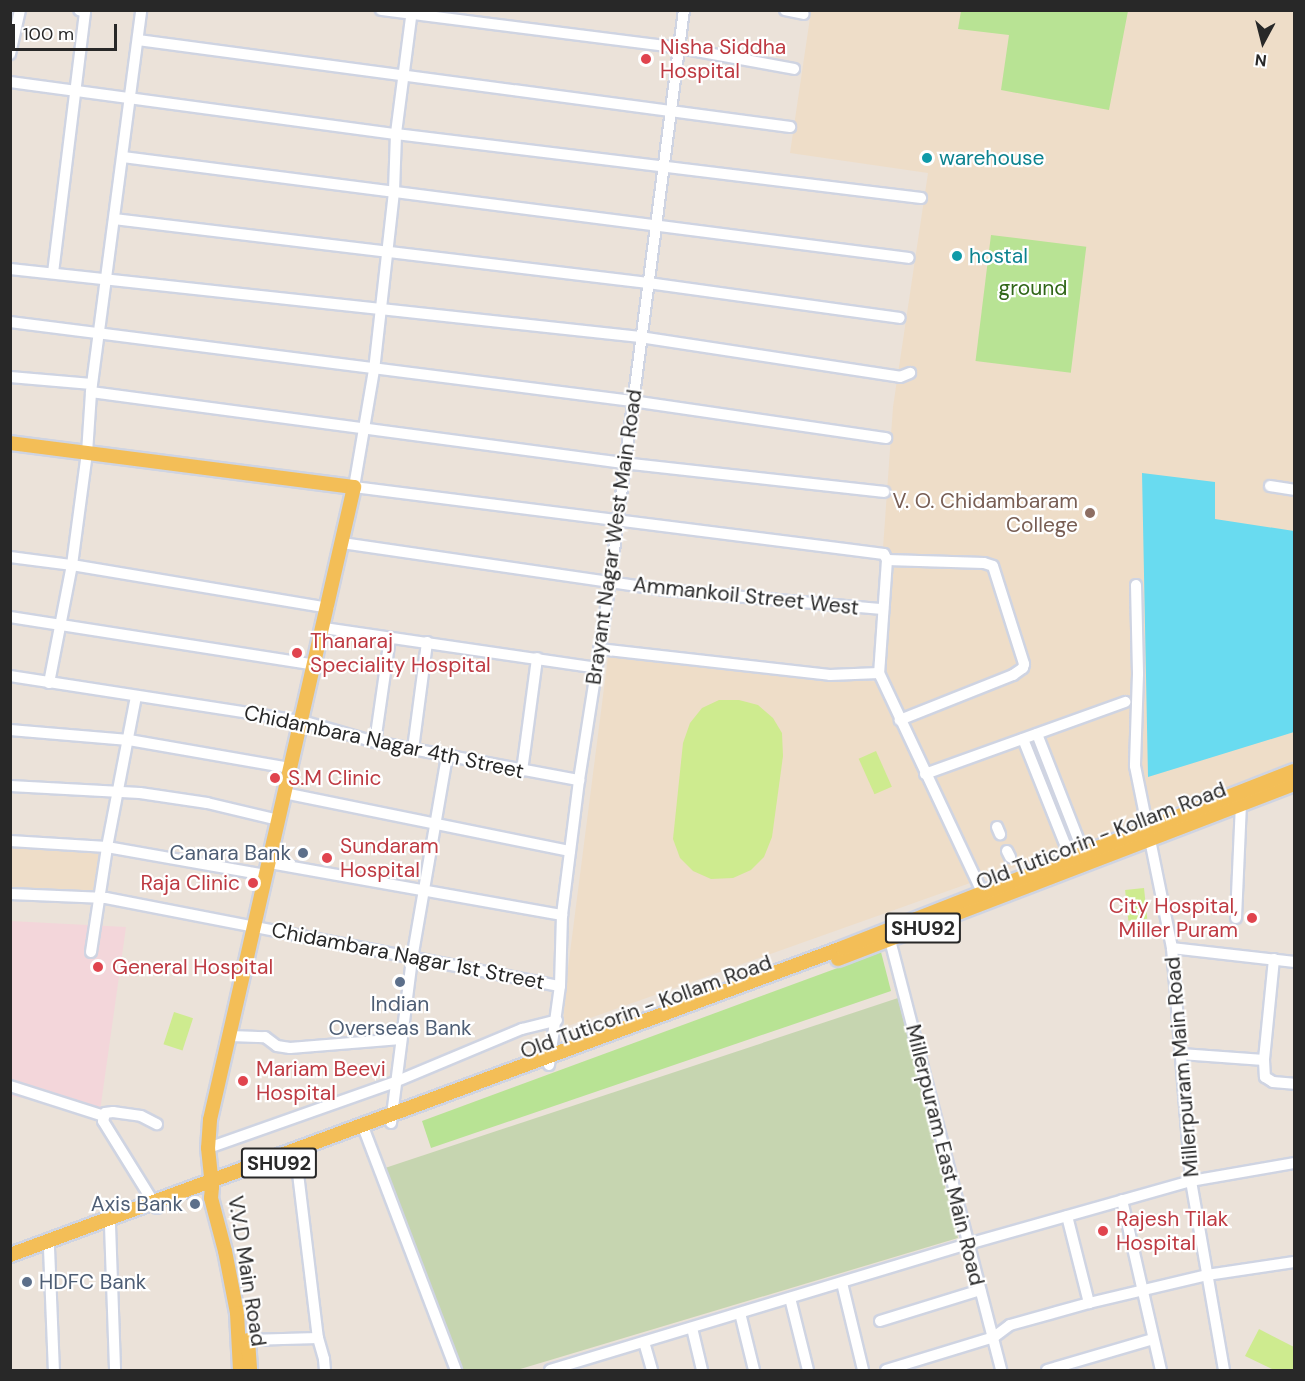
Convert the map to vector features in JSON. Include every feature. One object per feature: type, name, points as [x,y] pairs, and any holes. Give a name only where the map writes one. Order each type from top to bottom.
[{"type":"main road","points":[[10,443],[354,487]]},
{"type":"main road","name":"V.V.D Main Road","points":[[240,1371],[246,1311],[227,1221],[212,1183],[208,1148],[210,1120],[256,926],[290,768],[316,665],[354,487]]},
{"type":"main road","points":[[549,1060],[985,898],[1077,857],[1149,834],[1294,771]]},
{"type":"main road","name":"Old Tuticorin - Kollam Road","points":[[10,1262],[110,1225],[154,1204],[296,1157],[365,1132],[391,1118],[549,1060],[890,940],[985,898],[1149,834],[1294,784]]},
{"type":"main road","points":[[212,1183],[391,1118]]},
{"type":"main road","points":[[10,1254],[154,1204]]},
{"type":"main road","name":"V.V.D Main Road","points":[[244,1340],[250,1371]]},
{"type":"street","points":[[11,46],[20,10]]},
{"type":"street","points":[[53,273],[85,12],[79,10]]},
{"type":"street","points":[[50,683],[72,565],[87,453],[91,388],[131,100],[141,10]]},
{"type":"street","points":[[381,10],[680,48],[794,69]]},
{"type":"street","name":"Brayant Nagar West Main Road","points":[[549,1060],[557,1020],[562,915],[579,780],[610,581],[623,463],[684,10]]},
{"type":"street","points":[[785,10],[804,14]]},
{"type":"street","points":[[412,13],[396,134],[394,192],[374,370],[354,487],[884,554],[887,560],[879,673],[985,898]]},
{"type":"street","points":[[138,39],[404,73],[790,127]]},
{"type":"street","points":[[10,82],[396,134],[921,198]]},
{"type":"street","points":[[123,157],[654,228],[909,258]]},
{"type":"street","points":[[114,219],[648,283],[900,318]]},
{"type":"street","points":[[10,268],[640,337],[905,375]]},
{"type":"street","points":[[10,322],[632,401],[886,438]]},
{"type":"street","points":[[10,377],[623,463],[884,492]]},
{"type":"street","points":[[1270,486],[1294,490]]},
{"type":"street","name":"Ammankoil Street West","points":[[342,543],[730,598],[883,609]]},
{"type":"street","points":[[10,557],[72,565],[328,608]]},
{"type":"street","points":[[887,560],[984,563],[993,566],[1024,664],[1023,668],[1013,675],[900,720]]},
{"type":"street","name":"Millerpuram Main Road","points":[[1136,585],[1138,674],[1135,766],[1172,948],[1191,1181],[1224,1371]]},
{"type":"street","points":[[10,617],[316,665]]},
{"type":"street","points":[[324,628],[597,668]]},
{"type":"street","points":[[375,742],[390,638]]},
{"type":"street","points":[[413,749],[427,642]]},
{"type":"street","points":[[599,649],[830,675],[879,673]]},
{"type":"street","points":[[522,771],[537,658]]},
{"type":"street","name":"Chidambara Nagar 4th Street","points":[[10,676],[302,721],[375,742],[579,780]]},
{"type":"street","points":[[91,952],[107,847],[136,697]]},
{"type":"street","points":[[925,774],[1125,702]]},
{"type":"street","points":[[10,730],[129,740],[290,768]]},
{"type":"street","points":[[1038,734],[1077,857]]},
{"type":"street","points":[[1023,739],[1077,857]]},
{"type":"street","points":[[391,1118],[412,959],[447,756]]},
{"type":"street","points":[[10,786],[119,791],[207,803],[279,820]]},
{"type":"street","points":[[285,793],[570,850]]},
{"type":"street","points":[[1236,918],[1241,804]]},
{"type":"street","points":[[10,841],[107,847],[423,889],[562,915]]},
{"type":"street","name":"Chidambara Nagar 1st Street","points":[[10,894],[100,897],[560,986]]},
{"type":"street","name":"Millerpuram East Main Road","points":[[890,940],[1001,1371]]},
{"type":"street","points":[[1172,948],[1294,962]]},
{"type":"street","points":[[1274,959],[1264,1060],[1265,1077],[1273,1082],[1294,1084]]},
{"type":"street","points":[[208,1148],[395,1082],[522,1029],[557,1020]]},
{"type":"street","points":[[230,1036],[265,1037],[277,1046],[290,1047],[401,1039]]},
{"type":"street","points":[[1181,1054],[1264,1060]]},
{"type":"street","points":[[10,1086],[104,1116]]},
{"type":"street","points":[[154,1204],[103,1120],[108,1112],[127,1113],[141,1116],[157,1124]]},
{"type":"street","points":[[365,1132],[456,1371]]},
{"type":"street","points":[[296,1157],[318,1338],[325,1371]]},
{"type":"street","points":[[550,1371],[968,1244],[1122,1200],[1191,1181],[1294,1163]]},
{"type":"street","points":[[1122,1200],[1161,1371]]},
{"type":"street","points":[[1067,1216],[1089,1303]]},
{"type":"street","points":[[110,1225],[115,1371]]},
{"type":"street","points":[[49,1248],[54,1371]]},
{"type":"street","points":[[886,1371],[899,1369],[992,1337],[1010,1325],[1089,1303],[1207,1275],[1294,1262]]},
{"type":"street","points":[[842,1283],[863,1371]]},
{"type":"street","points":[[880,1321],[980,1290]]},
{"type":"street","points":[[790,1298],[808,1371]]},
{"type":"street","points":[[740,1313],[754,1371]]},
{"type":"street","points":[[692,1328],[702,1371]]},
{"type":"street","points":[[244,1340],[318,1338]]},
{"type":"street","points":[[1047,1371],[1153,1339]]},
{"type":"street","points":[[644,1342],[652,1371]]},
{"type":"shaded area","name":"V. O. Chidambaram College","points":[[811,11],[1294,11],[1294,768],[565,1027],[563,1007],[608,657],[881,682],[878,619],[893,407],[928,173],[790,153]]},
{"type":"shaded area","points":[[10,844],[102,850],[99,895],[10,889]]},
{"type":"shaded area","points":[[10,921],[126,927],[100,1111],[11,1096]]},
{"type":"green space","points":[[961,11],[1128,11],[1109,110],[1001,90],[1009,35],[958,29]]},
{"type":"green space","name":"ground","points":[[991,235],[1086,247],[1071,373],[976,361]]},
{"type":"green space","points":[[719,700],[739,700],[758,705],[773,718],[782,733],[783,756],[772,837],[764,857],[751,870],[733,878],[711,879],[693,871],[680,858],[673,839],[683,743],[690,723],[702,708]]},
{"type":"green space","points":[[876,751],[892,787],[875,794],[859,759]]},
{"type":"green space","points":[[1144,888],[1147,919],[1128,921],[1125,890]]},
{"type":"green space","points":[[881,952],[891,991],[431,1148],[422,1121]]},
{"type":"green space","points":[[898,998],[958,1238],[517,1370],[462,1370],[385,1168]]},
{"type":"green space","points":[[174,1012],[193,1018],[183,1051],[163,1044]]},
{"type":"green space","points":[[1259,1329],[1294,1347],[1294,1370],[1274,1370],[1245,1356]]},
{"type":"water","points":[[1142,473],[1215,482],[1215,519],[1294,531],[1294,732],[1148,777]]},
{"type":"place","name":"Nisha Siddha Hospital","points":[[646,59]]},
{"type":"place","name":"warehouse","points":[[927,158]]},
{"type":"place","name":"hostal","points":[[957,256]]},
{"type":"place","name":"V. O. Chidambaram College","points":[[1090,513]]},
{"type":"place","name":"Thanaraj Speciality Hospital","points":[[297,653]]},
{"type":"place","name":"S.M Clinic","points":[[275,778]]},
{"type":"place","name":"Canara Bank","points":[[303,853]]},
{"type":"place","name":"Sundaram Hospital","points":[[327,858]]},
{"type":"place","name":"Raja Clinic","points":[[253,883]]},
{"type":"place","name":"City Hospital, Miller Puram","points":[[1252,918]]},
{"type":"place","name":"General Hospital","points":[[98,967]]},
{"type":"place","name":"Indian Overseas Bank","points":[[400,982]]},
{"type":"place","name":"Mariam Beevi Hospital","points":[[243,1081]]},
{"type":"place","name":"Axis Bank","points":[[195,1204]]},
{"type":"place","name":"Rajesh Tilak Hospital","points":[[1103,1231]]},
{"type":"place","name":"HDFC Bank","points":[[27,1282]]}]
